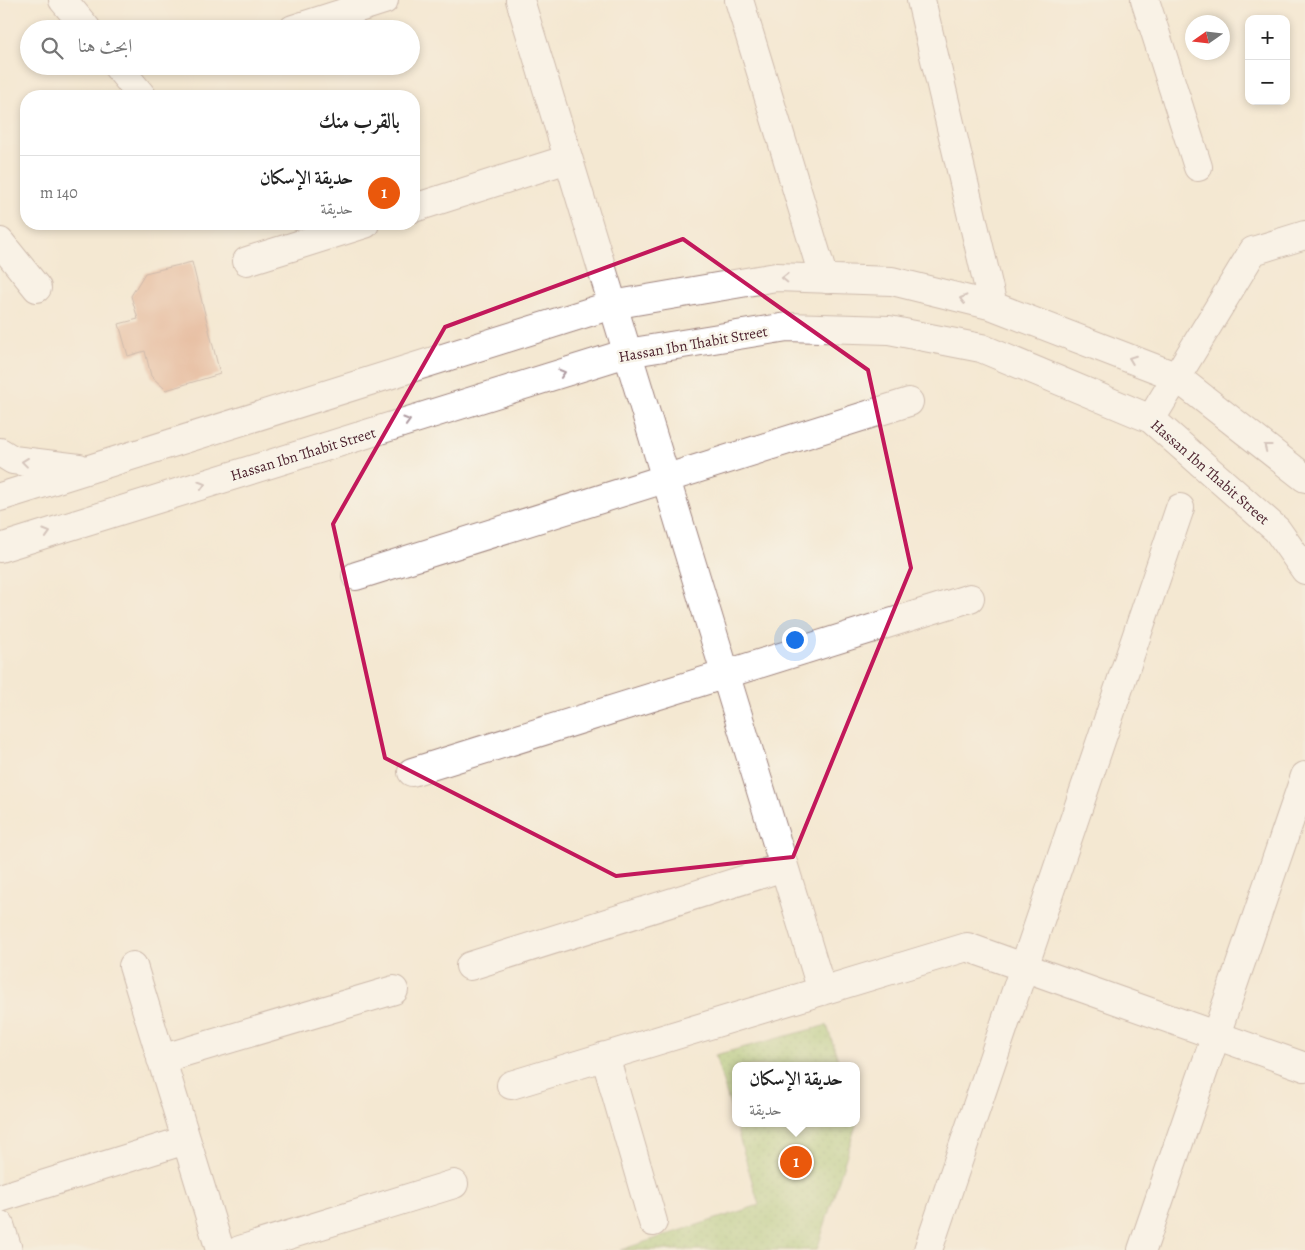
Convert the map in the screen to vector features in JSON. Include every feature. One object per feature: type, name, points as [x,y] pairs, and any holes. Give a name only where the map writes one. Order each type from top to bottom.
[{"type":"street","points":[[63,0],[80,20]]},
{"type":"street","points":[[321,20],[384,0]]},
{"type":"street","points":[[520,0],[822,991]]},
{"type":"street","points":[[739,0],[824,278]]},
{"type":"street","points":[[921,0],[992,306]]},
{"type":"street","points":[[1145,0],[1198,167]]},
{"type":"street","points":[[124,75],[137,90]]},
{"type":"street","points":[[420,206],[568,159]]},
{"type":"street","points":[[247,261],[345,230]]},
{"type":"street","points":[[1151,418],[1253,251],[1305,235]]},
{"type":"street","points":[[0,242],[37,288]]},
{"type":"street","points":[[0,497],[612,306],[776,277],[892,281],[992,306],[1175,376],[1305,478]]},
{"type":"street","name":"Hassan Ibn Thabit Street","points":[[0,548],[627,353],[787,327],[889,330],[981,348],[1151,418],[1277,530],[1305,570]]},
{"type":"street","points":[[356,576],[909,402]]},
{"type":"street","points":[[0,452],[13,460],[88,469]]},
{"type":"street","points":[[928,1250],[1180,508]]},
{"type":"street","points":[[412,772],[970,598]]},
{"type":"street","points":[[1142,1250],[1305,776]]},
{"type":"street","points":[[470,966],[784,867]]},
{"type":"street","points":[[510,1085],[967,947],[1305,1066]]},
{"type":"street","points":[[133,966],[220,1250]]},
{"type":"street","points":[[161,1059],[394,990]]},
{"type":"street","points":[[605,1056],[652,1222]]},
{"type":"street","points":[[0,1198],[186,1140]]},
{"type":"street","points":[[240,1250],[454,1184]]},
{"type":"street","points":[[0,1225],[8,1250]]},
{"type":"highlighted area","points":[[683,239],[868,370],[911,568],[793,857],[616,876],[385,758],[333,524],[445,327]]},
{"type":"green space","points":[[827,1025],[839,1062],[732,1062],[732,1113],[715,1055]]},
{"type":"green space","points":[[736,1127],[855,1127],[817,1250],[620,1250],[759,1205]]},
{"type":"building","points":[[192,262],[220,374],[166,390],[151,376],[145,351],[128,356],[119,324],[138,319],[131,296],[145,273]]},
{"type":"place","name":"حديقة الإسكان","points":[[796,1162]]}]
